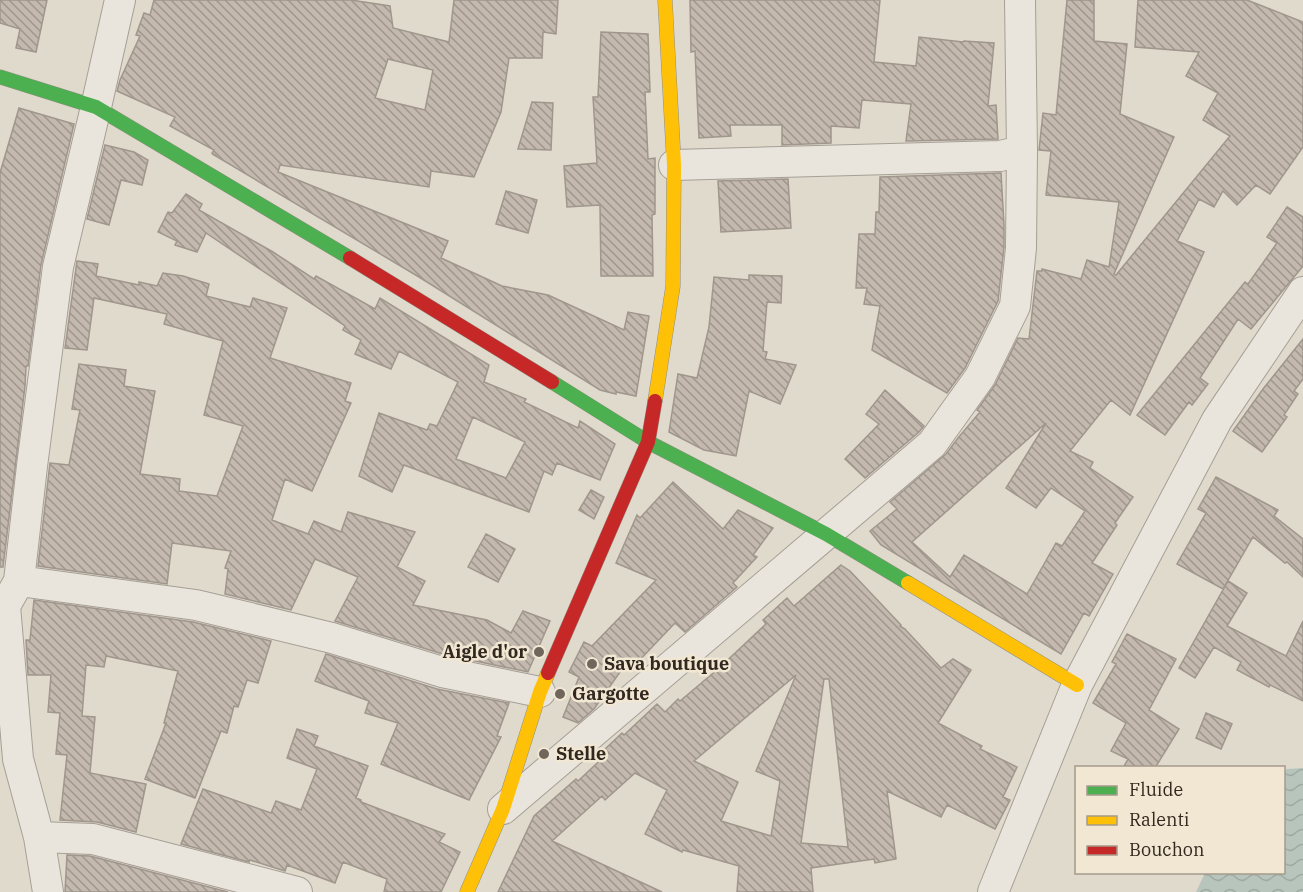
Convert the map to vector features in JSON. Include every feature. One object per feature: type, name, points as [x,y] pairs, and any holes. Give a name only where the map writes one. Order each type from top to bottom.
[{"type":"street","points":[[48,892],[39,837],[18,759],[2,605],[19,581],[58,267],[120,0]]},
{"type":"street","points":[[467,892],[503,809],[540,692],[648,442],[673,286],[674,165],[665,0]]},
{"type":"street","points":[[503,809],[932,444],[980,377],[1015,306],[1021,248],[1020,0]]},
{"type":"street","points":[[0,76],[96,107],[409,293],[648,442],[826,534],[1077,685]]},
{"type":"street","points":[[674,165],[1000,156],[1022,151]]},
{"type":"street","points":[[993,892],[1077,685],[1217,420],[1303,292]]},
{"type":"street","points":[[19,581],[196,605],[332,638],[442,672],[540,692]]},
{"type":"street","points":[[39,837],[93,839],[297,892]]},
{"type":"water","points":[[1303,768],[1303,892],[1196,892],[1205,874],[1285,874],[1285,770]]},
{"type":"building","points":[[0,0],[47,0],[36,52],[16,48],[20,29],[0,23]]},
{"type":"building","points":[[154,0],[351,0],[390,6],[393,28],[449,42],[454,0],[558,0],[556,34],[543,32],[542,58],[509,58],[501,112],[474,177],[431,171],[429,187],[280,165],[278,172],[448,241],[441,258],[502,286],[548,295],[624,330],[628,312],[649,316],[636,396],[600,390],[419,277],[214,155],[212,153],[214,150],[170,126],[175,117],[117,91],[140,36],[136,35],[144,13],[150,15]],"holes":[[[388,59],[433,70],[425,110],[375,98]]]},
{"type":"building","points":[[690,0],[880,0],[874,62],[916,66],[919,37],[994,43],[988,106],[996,105],[998,139],[906,141],[911,104],[862,100],[859,128],[831,126],[831,143],[782,145],[782,125],[730,125],[731,136],[699,138],[695,51],[691,52]]},
{"type":"building","points":[[1067,0],[1094,0],[1094,41],[1127,44],[1120,114],[1174,137],[1114,274],[1116,275],[1230,136],[1203,120],[1218,93],[1186,76],[1199,52],[1135,47],[1138,0],[1247,0],[1303,22],[1303,147],[1270,194],[1256,185],[1237,205],[1223,191],[1214,207],[1199,199],[1177,241],[1204,252],[1130,415],[1111,400],[1070,451],[1093,462],[1090,468],[1133,497],[1092,563],[1113,574],[1089,616],[1084,613],[1061,654],[881,545],[870,531],[897,509],[890,502],[946,454],[980,412],[977,410],[995,385],[1018,338],[1029,339],[1037,271],[1042,271],[1042,269],[1081,279],[1087,260],[1109,267],[1119,202],[1046,195],[1051,151],[1039,150],[1043,113],[1056,115]],"holes":[[[1046,423],[1006,488],[1036,508],[1051,488],[1085,511],[1062,546],[1056,543],[1027,594],[964,555],[950,577],[912,542]]]},
{"type":"building","points":[[601,32],[648,34],[650,92],[645,92],[648,159],[655,158],[655,214],[652,215],[653,276],[601,276],[600,205],[567,207],[564,166],[597,163],[593,97],[598,97]]},
{"type":"building","points":[[532,102],[553,103],[551,150],[518,149]]},
{"type":"building","points":[[19,108],[74,124],[41,265],[28,366],[26,366],[3,567],[0,567],[0,173]]},
{"type":"building","points":[[105,145],[134,152],[148,160],[142,185],[121,180],[109,225],[87,219]]},
{"type":"building","points":[[1001,173],[1004,247],[998,301],[965,368],[947,393],[872,350],[880,306],[864,304],[867,288],[856,288],[859,234],[875,234],[876,212],[879,212],[880,177]]},
{"type":"building","points":[[788,179],[791,228],[721,232],[718,181]]},
{"type":"building","points":[[506,191],[537,200],[528,233],[496,224]]},
{"type":"building","points":[[186,194],[202,204],[199,210],[273,252],[314,279],[316,276],[375,309],[380,298],[489,365],[484,382],[526,399],[524,402],[578,428],[580,421],[615,444],[600,480],[557,463],[552,475],[544,471],[529,512],[404,465],[392,492],[359,476],[379,413],[427,430],[430,424],[437,426],[458,382],[399,351],[391,369],[355,354],[361,340],[343,330],[345,326],[206,233],[197,252],[175,245],[177,241],[158,232],[168,212],[172,213]],"holes":[[[473,417],[525,442],[506,478],[456,459]]]},
{"type":"building","points":[[1287,207],[1303,217],[1303,266],[1251,329],[1238,319],[1200,378],[1208,384],[1192,405],[1189,402],[1165,435],[1137,415],[1245,282],[1248,284],[1277,243],[1267,237]]},
{"type":"building","points":[[77,261],[98,264],[96,276],[139,285],[139,282],[157,286],[163,273],[183,276],[209,284],[206,296],[250,307],[253,298],[287,308],[270,358],[351,383],[345,401],[351,403],[312,491],[285,479],[272,520],[308,534],[314,521],[341,532],[348,512],[415,532],[397,567],[425,581],[413,605],[487,620],[511,633],[523,611],[550,621],[528,672],[446,655],[335,621],[358,577],[315,559],[291,610],[225,594],[228,569],[225,568],[231,551],[172,543],[167,584],[38,566],[50,463],[69,465],[80,410],[72,409],[79,364],[126,370],[124,386],[155,391],[140,474],[180,479],[179,491],[217,496],[243,426],[204,415],[223,341],[164,324],[167,314],[94,298],[87,350],[65,348]]},
{"type":"building","points":[[749,275],[782,276],[781,303],[767,302],[763,351],[767,352],[765,359],[796,365],[780,404],[749,391],[736,456],[704,450],[669,432],[678,374],[697,378],[709,327],[714,277],[749,280]]},
{"type":"building","points":[[1303,339],[1303,379],[1294,391],[1298,394],[1284,415],[1287,417],[1262,452],[1233,431]]},
{"type":"building","points":[[885,390],[924,426],[865,478],[845,459],[879,424],[866,414]]},
{"type":"building","points":[[1216,477],[1278,510],[1274,516],[1303,539],[1303,577],[1253,537],[1223,589],[1177,564],[1206,513],[1198,509]]},
{"type":"building","points":[[673,482],[723,529],[738,510],[773,528],[753,555],[757,557],[733,583],[737,587],[685,632],[675,623],[633,667],[627,662],[594,709],[578,723],[563,717],[579,677],[569,672],[584,642],[592,646],[656,580],[616,563],[637,515],[640,518]]},
{"type":"building","points":[[591,490],[604,497],[594,519],[579,510]]},
{"type":"building","points":[[486,534],[515,549],[498,582],[468,567]]},
{"type":"building","points":[[841,565],[850,571],[941,668],[953,659],[971,670],[938,723],[982,746],[980,749],[1017,767],[1003,797],[1010,800],[995,829],[947,805],[941,817],[887,791],[896,859],[875,863],[874,859],[811,868],[813,892],[737,892],[739,866],[683,850],[682,852],[645,834],[667,790],[635,773],[605,800],[602,796],[552,841],[662,892],[498,892],[534,816],[576,779],[578,781],[608,753],[605,749],[622,733],[624,735],[657,704],[665,712],[678,699],[680,701],[718,669],[766,624],[763,620],[787,598],[794,606]],"holes":[[[796,675],[756,771],[780,781],[771,836],[721,821],[738,782],[694,761]],[[824,679],[829,679],[848,847],[801,843]]]},
{"type":"building","points":[[1228,581],[1247,593],[1227,626],[1286,656],[1303,621],[1303,701],[1237,670],[1241,662],[1214,647],[1195,678],[1179,668]]},
{"type":"building","points":[[34,600],[193,622],[271,641],[258,683],[247,680],[238,707],[234,706],[227,733],[221,731],[195,798],[145,779],[166,723],[164,723],[178,671],[106,656],[104,667],[86,665],[82,716],[95,717],[90,773],[146,784],[136,832],[97,822],[60,820],[67,755],[56,754],[60,713],[48,712],[51,675],[28,675],[26,640],[30,640]]},
{"type":"building","points":[[1127,634],[1176,659],[1149,710],[1179,729],[1156,766],[1124,766],[1128,759],[1111,751],[1126,723],[1093,703],[1116,664],[1112,662]]},
{"type":"building","points":[[326,654],[437,689],[509,703],[497,736],[501,737],[469,800],[381,764],[398,723],[365,713],[369,701],[315,681]]},
{"type":"building","points":[[1206,713],[1232,724],[1221,749],[1196,738]]},
{"type":"building","points":[[297,729],[318,736],[314,746],[368,766],[356,798],[361,802],[445,834],[439,842],[460,852],[441,892],[384,892],[387,879],[343,862],[335,883],[287,865],[285,871],[250,860],[249,862],[181,844],[203,789],[271,813],[276,801],[301,810],[317,769],[287,758]]},
{"type":"building","points":[[67,855],[90,856],[228,892],[65,892]]},
{"type":"traffic: fast","points":[[0,77],[96,107],[350,258]]},
{"type":"traffic: fast","points":[[552,382],[648,442],[826,534],[908,583]]},
{"type":"traffic: slow","points":[[655,401],[673,286],[674,165],[665,0]]},
{"type":"traffic: slow","points":[[908,583],[1077,685]]},
{"type":"traffic: slow","points":[[467,892],[503,809],[548,673]]},
{"type":"traffic: jam","points":[[350,258],[552,382]]},
{"type":"traffic: jam","points":[[548,673],[648,442],[655,401]]},
{"type":"place","name":"Aigle d'or","points":[[539,652]]},
{"type":"place","name":"Sava boutique","points":[[592,664]]},
{"type":"place","name":"Gargotte","points":[[560,694]]},
{"type":"place","name":"Stelle","points":[[544,754]]}]
